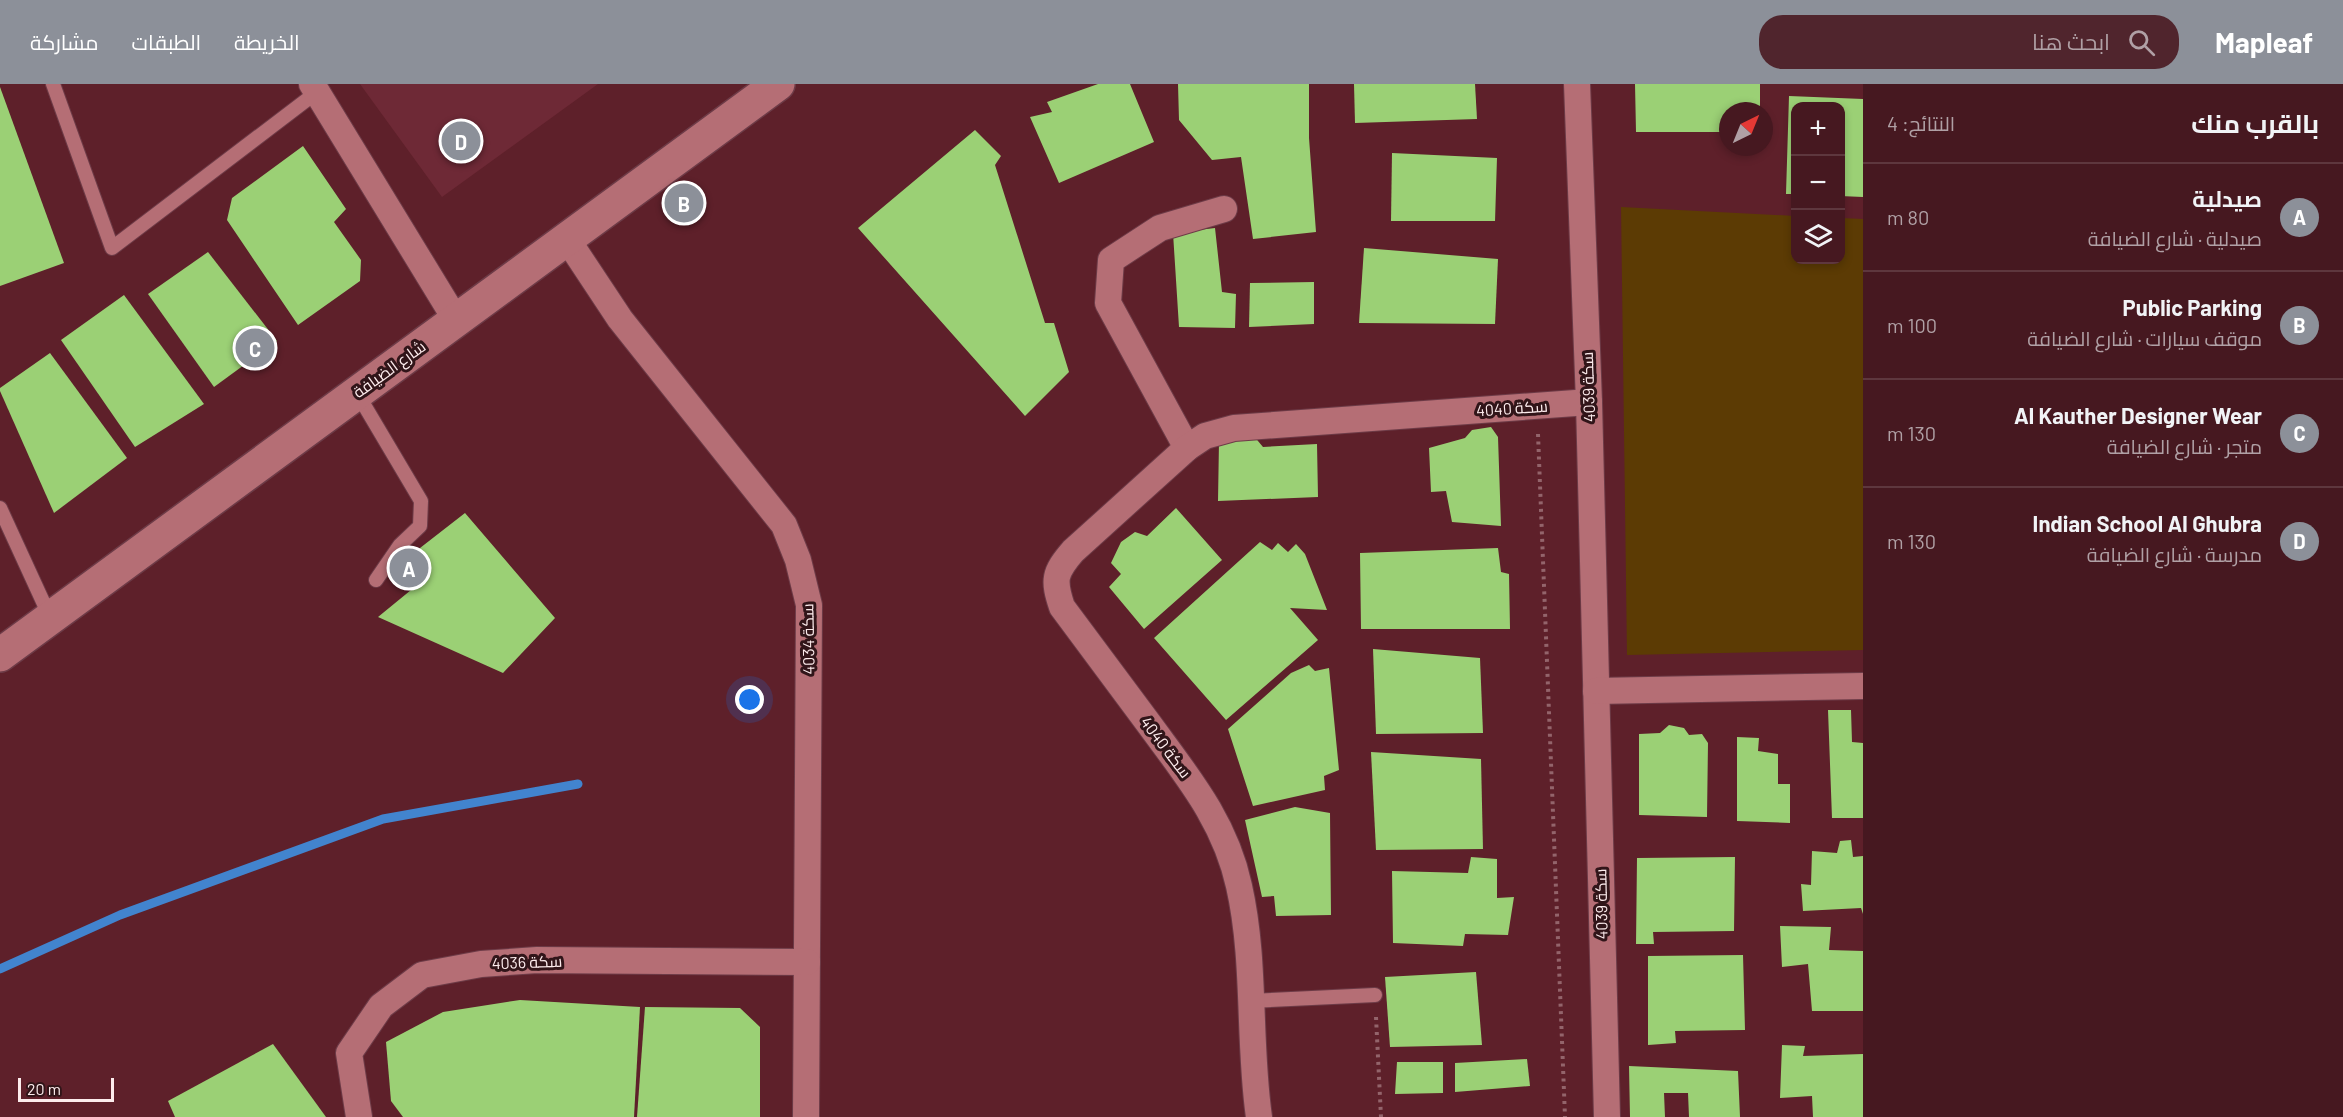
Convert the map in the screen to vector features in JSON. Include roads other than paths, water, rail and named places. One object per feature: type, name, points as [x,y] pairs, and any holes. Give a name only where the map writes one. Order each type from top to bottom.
[{"type":"street","name":"شارع الضيافة","points":[[0,655],[778,84]]},
{"type":"street","name":"سكة 4039","points":[[1578,84],[1589,402],[1607,1117]]},
{"type":"street","points":[[314,88],[456,320]]},
{"type":"street","points":[[1187,448],[1108,303],[1111,260],[1160,228],[1224,209]]},
{"type":"street","name":"سكة 4034","points":[[567,239],[620,320],[784,525],[798,560],[809,605],[807,1117]]},
{"type":"street","name":"سكة 4040","points":[[1258,1117],[1254,1087],[1246,932],[1239,885],[1226,840],[1205,800],[1062,607],[1055,586],[1061,566],[1073,551],[1187,448],[1205,436],[1234,428],[1589,402]]},
{"type":"street","points":[[1596,691],[1863,686]]},
{"type":"street","name":"سكة 4036","points":[[360,1117],[349,1053],[381,1006],[422,975],[481,964],[537,960],[807,962]]},
{"type":"lane","points":[[53,84],[112,248],[314,88]]},
{"type":"lane","points":[[357,393],[421,501],[420,526],[400,545],[376,580]]},
{"type":"lane","points":[[0,507],[5,532],[51,618]]},
{"type":"lane","points":[[1250,1001],[1375,995]]},
{"type":"waterway","points":[[0,969],[120,915],[383,819],[578,784]]},
{"type":"place","name":"Indian School Al Ghubra","points":[[461,141]]},
{"type":"place","name":"Public Parking","points":[[684,203]]},
{"type":"place","name":"Al Kauther Designer Wear","points":[[255,348]]},
{"type":"place","name":"صيدلية","points":[[409,568]]}]
